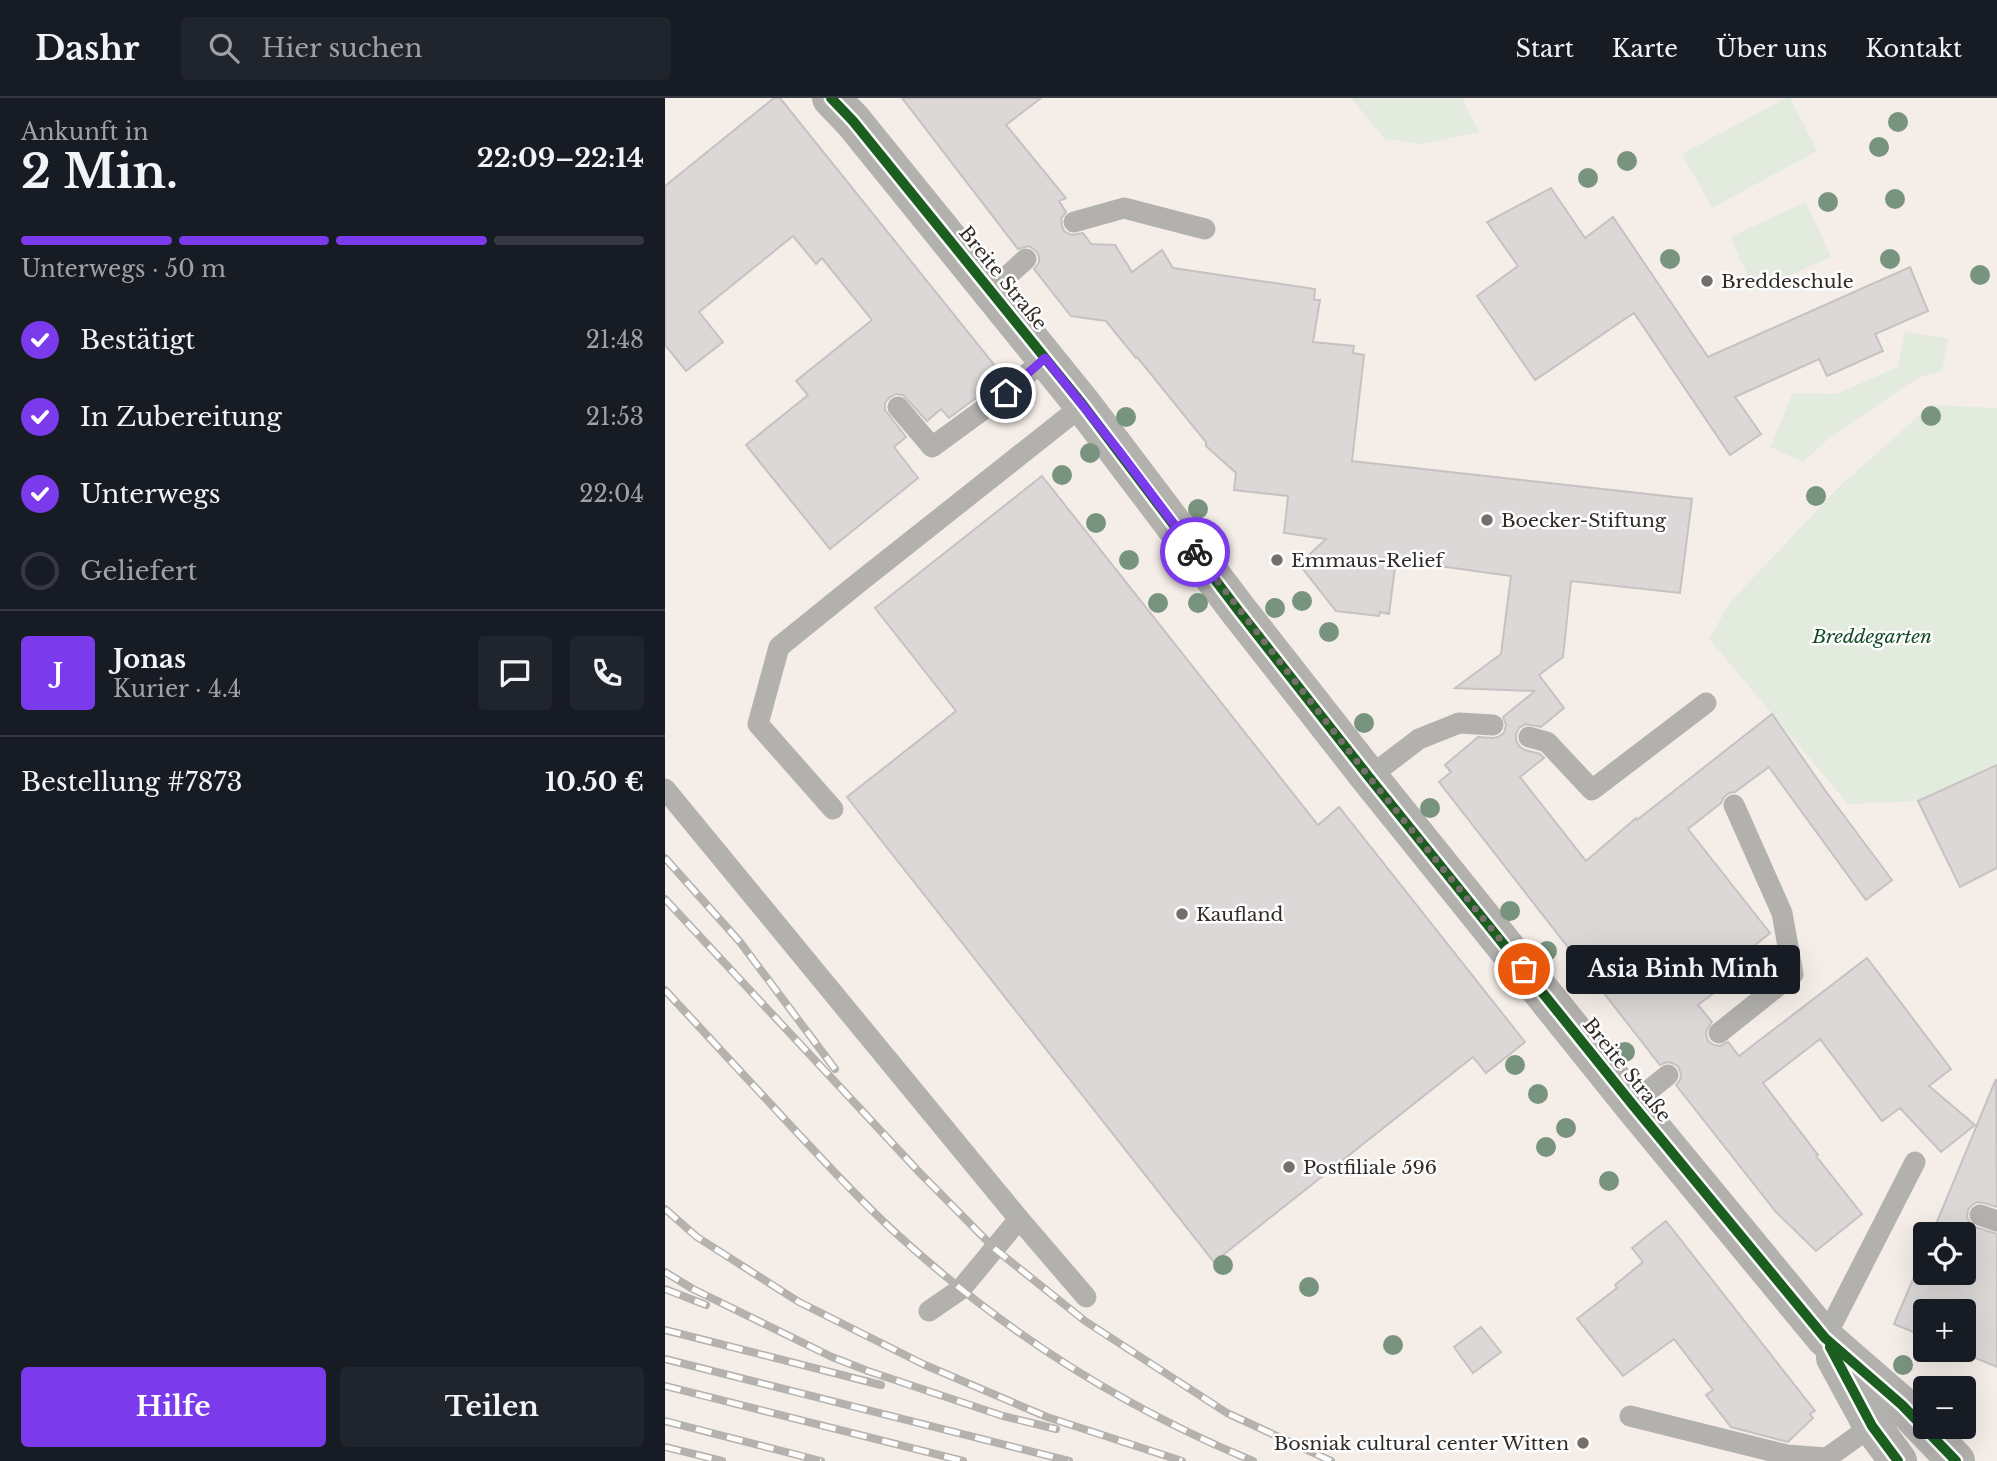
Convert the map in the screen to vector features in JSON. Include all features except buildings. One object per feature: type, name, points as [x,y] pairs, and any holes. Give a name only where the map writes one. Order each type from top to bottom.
[{"type":"street","name":"Breite Straße","points":[[831,98],[853,121],[1083,405],[1369,777],[1887,1415],[1956,1461]]},
{"type":"street","name":"Breite Straße","points":[[1887,1415],[1898,1461]]},
{"type":"lane","points":[[1074,222],[1124,208],[1205,229]]},
{"type":"lane","points":[[991,291],[1026,259]]},
{"type":"lane","points":[[898,407],[932,447],[1006,393],[1045,358]]},
{"type":"lane","points":[[833,809],[758,723],[779,648],[1083,405]]},
{"type":"lane","points":[[1529,737],[1547,742],[1592,790],[1706,703]]},
{"type":"lane","points":[[1369,777],[1419,739],[1458,723],[1493,725]]},
{"type":"lane","points":[[665,789],[1086,1297]]},
{"type":"lane","points":[[1719,1033],[1793,974],[1782,913],[1734,805]]},
{"type":"lane","points":[[1632,1104],[1668,1075]]},
{"type":"lane","points":[[1825,1338],[1915,1162]]},
{"type":"lane","points":[[929,1311],[961,1289],[1019,1219]]},
{"type":"lane","points":[[1630,1416],[1787,1455],[1827,1458],[1887,1415]]},
{"type":"green space","points":[[1351,98],[1462,98],[1479,132],[1422,144],[1385,139]]},
{"type":"green space","points":[[1790,98],[1817,151],[1712,208],[1682,154]]},
{"type":"green space","points":[[1806,202],[1831,257],[1755,291],[1730,237]]},
{"type":"green space","points":[[1905,332],[1948,338],[1942,371],[1920,377],[1898,391],[1827,440],[1803,462],[1770,447],[1793,393],[1836,394],[1898,367]]},
{"type":"green space","name":"Breddegarten","points":[[1931,405],[1997,408],[1997,765],[1918,801],[1848,804],[1709,639],[1731,601],[1841,485]]},
{"type":"railway","points":[[665,858],[740,942],[835,1069]]},
{"type":"railway","points":[[665,899],[919,1172],[995,1249],[1085,1321],[1227,1413],[1331,1461]]},
{"type":"railway","points":[[665,990],[870,1209],[979,1303],[1066,1364],[1111,1391],[1204,1440],[1253,1461]]},
{"type":"railway","points":[[665,1209],[697,1237],[799,1302],[925,1365],[1047,1417],[1182,1461]]},
{"type":"railway","points":[[665,1272],[693,1289],[832,1357],[1003,1416],[1056,1429]]},
{"type":"railway","points":[[665,1289],[706,1305]]},
{"type":"railway","points":[[665,1330],[881,1385]]},
{"type":"railway","points":[[665,1359],[1069,1461]]},
{"type":"railway","points":[[665,1386],[963,1461]]},
{"type":"railway","points":[[665,1421],[821,1461]]},
{"type":"railway","points":[[665,1447],[722,1461]]},
{"type":"cycle path","points":[[831,98],[853,121],[1083,405],[1369,777],[1632,1104],[1825,1338],[1902,1405],[1956,1461]]},
{"type":"cycle path","points":[[1830,1347],[1872,1426],[1898,1461]]},
{"type":"way so far","points":[[1195,552],[1369,777],[1524,969]]},
{"type":"place","name":"Breddeschule","points":[[1707,281]]},
{"type":"place","name":"Boecker-Stiftung","points":[[1487,520]]},
{"type":"place","name":"Emmaus-Relief","points":[[1277,560]]},
{"type":"place","name":"Kaufland","points":[[1182,914]]},
{"type":"place","name":"Asia Binh Minh","points":[[1524,969]]},
{"type":"place","name":"Postfiliale 596","points":[[1289,1167]]},
{"type":"place","name":"Bosniak cultural center Witten","points":[[1583,1443]]},
{"type":"route","points":[[1006,393],[1045,358],[1195,552]]}]
